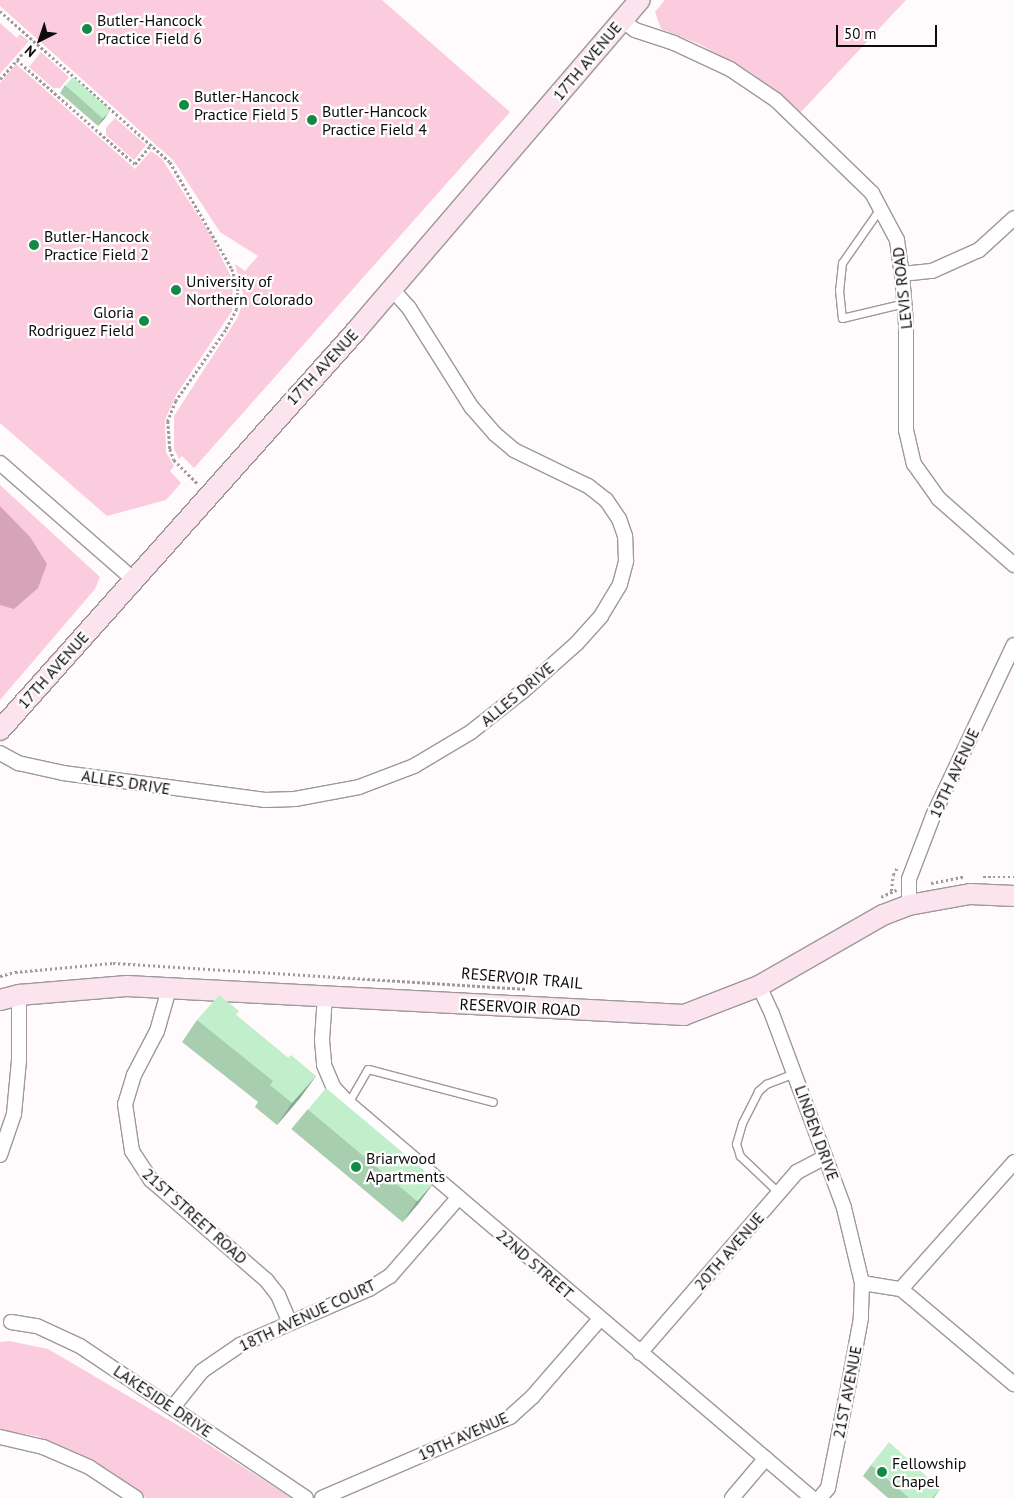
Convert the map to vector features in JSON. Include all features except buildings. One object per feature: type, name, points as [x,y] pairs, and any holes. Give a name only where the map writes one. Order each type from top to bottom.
[{"type":"street","name":"17TH AVENUE","points":[[0,730],[392,289],[640,0]]},
{"type":"street","name":"LEVIS ROAD","points":[[622,20],[635,30],[674,43],[730,68],[776,100],[861,180],[881,206],[897,240],[902,274],[905,303],[906,430],[914,464],[939,499],[1014,565]]},
{"type":"street","points":[[902,274],[932,271],[979,250],[1014,218]]},
{"type":"street","name":"ALLES DRIVE","points":[[0,753],[18,763],[64,773],[200,794],[265,800],[296,800],[386,778],[471,732],[577,643],[601,616],[620,584],[626,561],[625,536],[619,519],[606,500],[588,486],[514,450],[472,408],[409,308],[392,289]]},
{"type":"street","points":[[0,463],[134,580]]},
{"type":"street","name":"19TH AVENUE","points":[[909,896],[933,816],[1014,645]]},
{"type":"street","name":"RESERVOIR ROAD","points":[[9,998],[104,986],[325,995],[684,1015],[723,1003],[759,986],[883,915],[909,896],[970,894],[1014,896]]},
{"type":"street","name":"LINDEN DRIVE","points":[[759,986],[795,1073],[825,1157],[851,1233],[862,1283]]},
{"type":"street","name":"21ST STREET ROAD","points":[[169,989],[157,1030],[134,1075],[125,1104],[132,1151],[151,1180],[267,1281],[278,1295],[289,1321]]},
{"type":"street","name":"22ND STREET","points":[[325,995],[322,1040],[324,1065],[334,1088],[348,1103],[812,1498]]},
{"type":"street","points":[[0,1155],[14,1114],[19,1060],[9,998]]},
{"type":"street","name":"20TH AVENUE","points":[[640,1353],[797,1172],[825,1157]]},
{"type":"street","points":[[901,1289],[1014,1162]]},
{"type":"street","name":"18TH AVENUE COURT","points":[[173,1407],[213,1362],[289,1321],[369,1289],[390,1276],[458,1198]]},
{"type":"street","points":[[862,1283],[901,1289],[1014,1384]]},
{"type":"street","name":"21ST AVENUE","points":[[820,1498],[828,1488],[848,1388],[861,1318],[862,1283]]},
{"type":"street","name":"19TH AVENUE","points":[[322,1498],[510,1417],[533,1396],[600,1319]]},
{"type":"street","name":"LAKESIDE DRIVE","points":[[11,1322],[58,1333],[173,1407],[306,1498]]},
{"type":"street","points":[[0,1437],[43,1448],[89,1467],[136,1498]]},
{"type":"street","points":[[732,1498],[766,1458]]},
{"type":"lane","points":[[881,206],[842,264],[838,290],[842,318],[905,303]]},
{"type":"lane","points":[[348,1103],[368,1069],[493,1102]]},
{"type":"lane","points":[[779,1193],[740,1156],[736,1144],[742,1123],[758,1091],[766,1084],[795,1073]]},
{"type":"path","points":[[0,11],[152,144],[183,180],[232,268],[238,288],[239,300],[232,320],[176,401],[168,421],[170,449],[174,460],[209,493]]},
{"type":"path","points":[[0,79],[33,41]]},
{"type":"path","points":[[17,60],[135,164],[152,144]]},
{"type":"path","points":[[875,900],[891,891],[909,896],[967,877]]},
{"type":"path","points":[[977,877],[1014,877]]},
{"type":"path","name":"RESERVOIR TRAIL","points":[[0,976],[15,972],[113,963],[534,989]]},
{"type":"shaded area","points":[[0,0],[382,0],[510,112],[194,468],[182,456],[179,459],[174,449],[174,416],[238,317],[244,298],[235,264],[245,271],[258,256],[220,232],[173,160],[0,6]]},
{"type":"shaded area","points":[[665,0],[906,0],[801,112],[753,74],[699,44],[661,29],[655,12]]},
{"type":"shaded area","points":[[0,23],[17,38],[20,34],[29,41],[0,74]]},
{"type":"shaded area","points":[[41,52],[69,77],[60,88],[53,88],[29,67]]},
{"type":"shaded area","points":[[16,64],[135,169],[151,151],[162,159],[211,236],[233,281],[232,311],[176,395],[165,420],[166,452],[174,466],[170,471],[181,483],[166,500],[107,516],[0,423],[0,83]]},
{"type":"shaded area","points":[[115,118],[146,145],[134,160],[106,135],[106,128]]},
{"type":"shaded area","points":[[0,485],[100,577],[95,589],[0,700]]},
{"type":"shaded area","points":[[0,506],[30,537],[47,564],[38,588],[14,609],[0,605]]},
{"type":"shaded area","points":[[9,1341],[48,1349],[191,1433],[291,1498],[146,1498],[109,1470],[78,1453],[37,1436],[0,1430],[0,1342]]},
{"type":"place","name":"Butler-Hancock Practice Field 6","points":[[87,29]]},
{"type":"place","name":"Butler-Hancock Practice Field 5","points":[[184,105]]},
{"type":"place","name":"Butler-Hancock Practice Field 4","points":[[312,120]]},
{"type":"place","name":"Butler-Hancock Practice Field 2","points":[[34,245]]},
{"type":"place","name":"University of Northern Colorado","points":[[176,290]]},
{"type":"place","name":"Gloria Rodriguez Field","points":[[144,321]]},
{"type":"place","name":"Briarwood Apartments","points":[[356,1167]]},
{"type":"place","name":"Fellowship Chapel","points":[[882,1472]]}]
